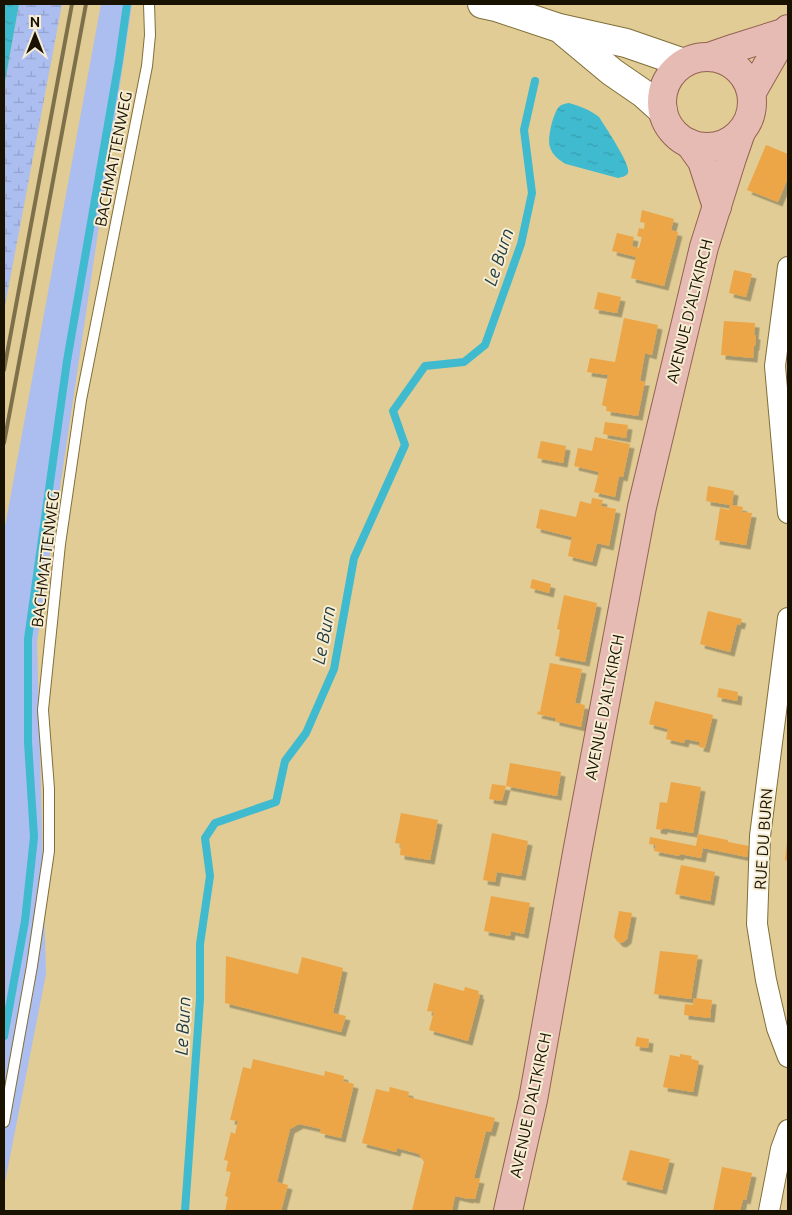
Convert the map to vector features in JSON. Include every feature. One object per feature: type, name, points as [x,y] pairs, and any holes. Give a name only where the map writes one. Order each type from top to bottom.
[{"type":"main road","points":[[482,4],[559,28],[626,43],[684,62]]},
{"type":"main road","points":[[559,28],[612,72],[644,94],[663,112]]},
{"type":"main road","points":[[717,206],[702,161],[689,143],[677,135],[668,125],[663,112],[662,97],[666,84],[673,72],[684,62],[697,57],[712,56],[787,30]]},
{"type":"main road","points":[[752,92],[787,30]]},
{"type":"main road","points":[[689,143],[717,146],[730,141],[741,132],[749,120],[752,92],[746,79],[737,68],[726,60],[712,56]]},
{"type":"main road","name":"AVENUE D'ALTKIRCH","points":[[508,1211],[533,1100],[642,507],[704,247],[741,132]]},
{"type":"street","points":[[788,267],[776,366],[788,513]]},
{"type":"street","name":"RUE DU BURN","points":[[788,618],[760,836],[757,924],[770,999],[777,1028],[788,1057]]},
{"type":"street","points":[[769,1211],[781,1149],[788,1130]]},
{"type":"lane","name":"BACHMATTENWEG","points":[[4,1122],[32,966],[49,851],[49,789],[44,710],[60,544],[81,400],[147,66],[150,4]]},
{"type":"green space","points":[[19,4],[62,4],[4,311],[4,87]]},
{"type":"green space","points":[[101,4],[132,4],[37,642],[46,974],[4,1187],[4,532]]},
{"type":"water","points":[[4,4],[19,4],[4,87]]},
{"type":"water","points":[[569,103],[585,108],[599,117],[626,162],[628,173],[626,175],[618,178],[566,164],[554,155],[549,143],[552,121],[559,107]]},
{"type":"building","points":[[766,145],[788,154],[788,178],[778,202],[747,190]]},
{"type":"building","points":[[642,210],[674,219],[671,230],[678,232],[664,286],[631,278],[636,257],[612,251],[617,233],[634,237],[632,246],[639,248],[642,237],[637,236],[639,228],[644,229],[645,223],[640,222]]},
{"type":"building","points":[[734,270],[752,274],[746,297],[729,293]]},
{"type":"building","points":[[598,292],[621,297],[617,313],[594,309]]},
{"type":"building","points":[[624,318],[658,325],[652,355],[645,353],[640,381],[645,381],[638,416],[606,411],[607,407],[602,405],[608,375],[587,372],[590,358],[615,362]]},
{"type":"building","points":[[724,321],[755,323],[754,335],[756,335],[753,358],[721,355]]},
{"type":"building","points":[[605,422],[628,425],[626,438],[603,434]]},
{"type":"building","points":[[595,437],[630,444],[623,477],[619,476],[615,497],[594,492],[599,472],[574,466],[578,448],[592,451]]},
{"type":"building","points":[[541,441],[566,446],[563,463],[537,458]]},
{"type":"building","points":[[708,486],[734,491],[732,505],[743,507],[742,512],[752,513],[746,545],[715,540],[720,508],[729,510],[730,505],[706,501]]},
{"type":"building","points":[[592,498],[603,500],[601,506],[616,509],[609,546],[597,543],[592,562],[568,556],[572,537],[536,528],[540,509],[576,517],[580,501],[591,504]]},
{"type":"building","points":[[532,579],[551,584],[549,593],[530,588]]},
{"type":"building","points":[[564,595],[597,603],[585,662],[555,656],[560,630],[557,629]]},
{"type":"building","points":[[708,611],[742,619],[740,625],[737,624],[730,652],[700,644]]},
{"type":"building","points":[[550,663],[582,669],[575,703],[585,705],[581,727],[555,721],[555,718],[537,714],[538,711],[540,712]]},
{"type":"building","points":[[719,688],[738,692],[737,701],[717,697]]},
{"type":"building","points":[[655,701],[713,715],[705,748],[699,747],[700,742],[685,739],[684,743],[666,739],[668,729],[649,724]]},
{"type":"building","points":[[510,763],[561,772],[557,796],[506,786]]},
{"type":"building","points":[[671,782],[701,787],[693,833],[663,828],[663,830],[656,829],[660,802],[667,803]]},
{"type":"building","points":[[492,784],[506,786],[502,801],[489,799]]},
{"type":"building","points":[[401,813],[438,820],[430,860],[400,855],[401,844],[395,843]]},
{"type":"building","points":[[492,833],[528,841],[521,876],[497,872],[495,882],[483,880]]},
{"type":"building","points":[[698,834],[749,846],[747,857],[703,848],[701,858],[680,854],[679,856],[654,851],[656,845],[649,844],[650,837],[696,846]]},
{"type":"building","points":[[788,842],[788,861],[785,860]]},
{"type":"building","points":[[681,865],[715,872],[710,901],[675,894]]},
{"type":"building","points":[[491,896],[530,903],[524,934],[511,931],[510,936],[484,931]]},
{"type":"building","points":[[619,911],[632,913],[627,939],[622,943],[618,942],[614,937]]},
{"type":"building","points":[[660,951],[698,955],[691,999],[654,994]]},
{"type":"building","points":[[226,956],[298,974],[302,957],[343,968],[333,1013],[346,1016],[341,1032],[225,1003]]},
{"type":"building","points":[[434,983],[464,991],[465,987],[479,991],[478,994],[480,995],[468,1041],[429,1030],[434,1012],[427,1011]]},
{"type":"building","points":[[694,998],[712,1000],[710,1018],[684,1015],[685,1004],[693,1005]]},
{"type":"building","points":[[637,1037],[649,1039],[648,1048],[635,1046]]},
{"type":"building","points":[[680,1054],[692,1056],[691,1059],[699,1061],[693,1092],[663,1087],[670,1055],[680,1057]]},
{"type":"building","points":[[253,1059],[324,1076],[325,1071],[344,1076],[343,1081],[354,1084],[341,1138],[320,1133],[321,1129],[299,1124],[290,1129],[277,1182],[288,1185],[281,1211],[225,1211],[228,1197],[225,1196],[231,1172],[226,1171],[228,1161],[224,1160],[231,1132],[235,1134],[238,1121],[230,1120],[243,1067],[251,1069]]},
{"type":"building","points":[[390,1087],[409,1092],[408,1097],[495,1118],[491,1132],[486,1131],[474,1178],[480,1179],[475,1199],[455,1196],[452,1211],[412,1210],[424,1162],[419,1154],[397,1148],[396,1152],[362,1143],[376,1089],[389,1092]]},
{"type":"building","points":[[630,1150],[670,1159],[662,1190],[622,1180]]},
{"type":"building","points":[[722,1167],[752,1173],[746,1200],[743,1199],[740,1211],[713,1211]]},
{"type":"waterway","points":[[4,1036],[25,921],[34,837],[28,742],[28,639],[67,361],[119,61],[127,4]]},
{"type":"waterway","name":"Le Burn","points":[[185,1211],[200,999],[200,944],[210,876],[205,838],[215,823],[276,802],[285,761],[306,733],[334,669],[354,558],[405,445],[393,411],[425,366],[464,362],[485,345],[521,244],[532,193],[524,130],[535,81]]},
{"type":"railway","points":[[4,370],[72,4]]},
{"type":"railway","points":[[4,443],[86,4]]}]
